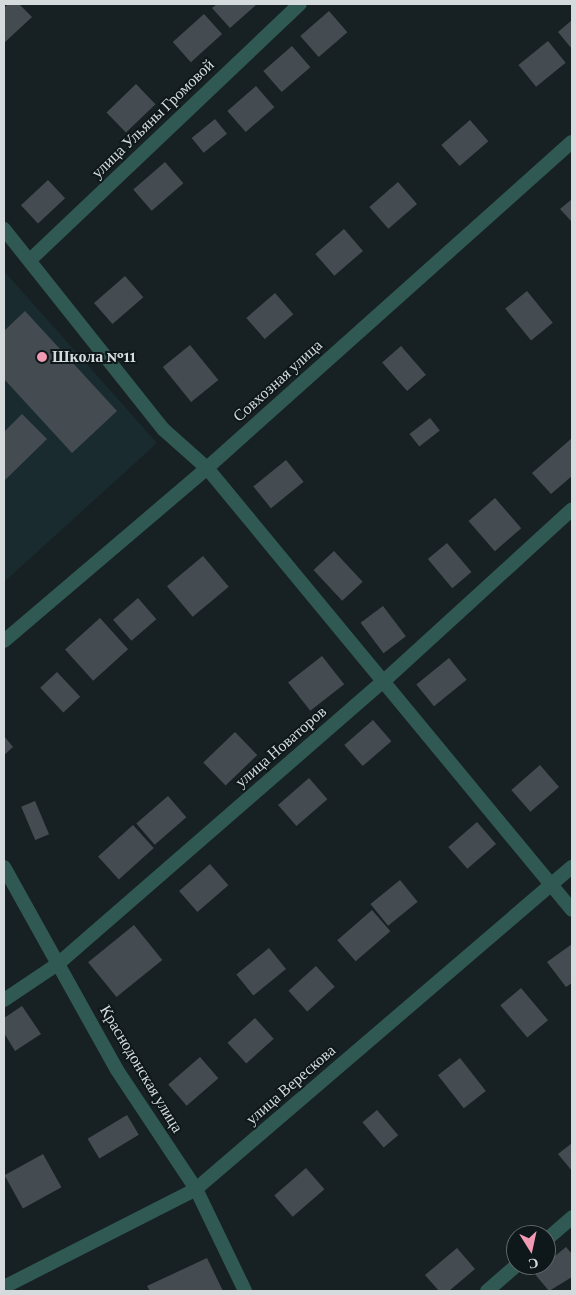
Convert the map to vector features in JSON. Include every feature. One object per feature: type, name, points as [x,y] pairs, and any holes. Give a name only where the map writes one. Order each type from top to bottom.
[{"type":"street","name":"улица Ульяны Громовой","points":[[30,260],[300,4]]},
{"type":"street","name":"Совхозная улица","points":[[4,641],[207,468],[572,142]]},
{"type":"street","points":[[4,229],[163,429],[207,468],[554,884],[572,910]]},
{"type":"street","name":"улица Новаторов","points":[[4,1000],[59,964],[384,680],[572,509]]},
{"type":"street","name":"Краснодонская улица","points":[[4,867],[118,1070],[196,1189],[245,1291]]},
{"type":"street","name":"улица Верескова","points":[[4,1287],[196,1189],[572,867]]},
{"type":"street","points":[[556,1231],[572,1217]]},
{"type":"street","points":[[487,1291],[506,1275]]},
{"type":"shaded area","name":"Школа №11","points":[[4,271],[157,443],[4,582]]},
{"type":"building","points":[[8,4],[19,4],[32,17],[4,43],[4,8]]},
{"type":"building","points":[[217,4],[257,4],[230,28],[212,8]]},
{"type":"building","points":[[329,11],[347,32],[319,57],[300,36]]},
{"type":"building","points":[[204,14],[222,34],[191,62],[173,42]]},
{"type":"building","points":[[572,20],[572,49],[558,32]]},
{"type":"building","points":[[548,41],[566,63],[536,87],[518,65]]},
{"type":"building","points":[[292,46],[310,67],[282,92],[263,71]]},
{"type":"building","points":[[136,84],[155,104],[126,133],[107,112]]},
{"type":"building","points":[[256,86],[274,107],[246,132],[227,111]]},
{"type":"building","points":[[215,119],[227,134],[204,153],[192,138]]},
{"type":"building","points":[[470,120],[488,141],[460,166],[441,145]]},
{"type":"building","points":[[165,162],[183,183],[152,211],[133,190]]},
{"type":"building","points":[[48,180],[65,198],[38,224],[21,205]]},
{"type":"building","points":[[398,182],[417,204],[388,229],[369,207]]},
{"type":"building","points":[[572,199],[572,222],[560,209]]},
{"type":"building","points":[[344,229],[363,251],[334,276],[315,254]]},
{"type":"building","points":[[125,276],[143,297],[112,324],[94,303]]},
{"type":"building","points":[[527,291],[553,323],[531,340],[505,309]]},
{"type":"building","points":[[275,293],[293,314],[265,339],[246,318]]},
{"type":"building","points":[[25,311],[117,411],[72,453],[4,379],[4,331]]},
{"type":"building","points":[[190,345],[218,380],[191,402],[163,367]]},
{"type":"building","points":[[401,346],[426,375],[407,391],[382,362]]},
{"type":"building","points":[[22,414],[47,439],[4,481],[4,432]]},
{"type":"building","points":[[430,418],[440,431],[419,447],[410,434]]},
{"type":"building","points":[[572,438],[572,476],[551,494],[532,473]]},
{"type":"building","points":[[286,460],[304,482],[271,508],[253,486]]},
{"type":"building","points":[[495,498],[521,528],[495,551],[469,521]]},
{"type":"building","points":[[447,543],[471,572],[452,588],[428,559]]},
{"type":"building","points":[[334,551],[363,582],[342,601],[314,570]]},
{"type":"building","points":[[203,556],[229,587],[193,617],[167,586]]},
{"type":"building","points":[[138,598],[156,619],[131,641],[113,620]]},
{"type":"building","points":[[383,606],[406,636],[384,653],[361,623]]},
{"type":"building","points":[[100,618],[128,649],[93,681],[65,649]]},
{"type":"building","points":[[322,656],[344,684],[310,711],[288,682]]},
{"type":"building","points":[[449,658],[467,680],[434,706],[416,684]]},
{"type":"building","points":[[57,672],[80,697],[63,713],[40,688]]},
{"type":"building","points":[[373,720],[391,741],[363,766],[344,745]]},
{"type":"building","points":[[235,732],[257,755],[226,786],[203,763]]},
{"type":"building","points":[[4,736],[13,747],[4,755]]},
{"type":"building","points":[[540,765],[559,787],[530,812],[511,790]]},
{"type":"building","points":[[309,778],[327,799],[296,826],[278,805]]},
{"type":"building","points":[[168,796],[186,817],[155,845],[136,824]]},
{"type":"building","points":[[35,801],[49,834],[35,840],[21,807]]},
{"type":"building","points":[[477,822],[496,844],[467,869],[448,847]]},
{"type":"building","points":[[133,825],[154,848],[119,879],[98,856]]},
{"type":"building","points":[[210,864],[228,885],[197,912],[179,891]]},
{"type":"building","points":[[400,880],[418,902],[388,926],[370,904]]},
{"type":"building","points":[[372,910],[390,931],[356,961],[337,940]]},
{"type":"building","points":[[134,925],[162,960],[116,997],[88,962]]},
{"type":"building","points":[[572,944],[572,983],[566,987],[547,962]]},
{"type":"building","points":[[269,948],[286,969],[253,995],[236,974]]},
{"type":"building","points":[[316,966],[335,987],[307,1012],[289,991]]},
{"type":"building","points":[[521,988],[548,1020],[527,1038],[500,1005]]},
{"type":"building","points":[[22,1006],[41,1034],[15,1051],[4,1033],[4,1018]]},
{"type":"building","points":[[255,1018],[274,1039],[246,1064],[228,1043]]},
{"type":"building","points":[[200,1057],[218,1078],[187,1106],[168,1085]]},
{"type":"building","points":[[460,1058],[486,1091],[464,1108],[438,1075]]},
{"type":"building","points":[[377,1110],[398,1135],[384,1147],[362,1122]]},
{"type":"building","points":[[127,1115],[139,1135],[99,1158],[88,1139]]},
{"type":"building","points":[[572,1143],[572,1171],[558,1154]]},
{"type":"building","points":[[43,1154],[61,1187],[23,1209],[5,1175]]},
{"type":"building","points":[[306,1168],[324,1189],[293,1217],[274,1196]]},
{"type":"building","points":[[566,1247],[572,1254],[572,1277],[549,1291],[536,1275],[556,1275],[556,1255]]},
{"type":"building","points":[[457,1248],[475,1269],[449,1291],[439,1291],[425,1275]]},
{"type":"building","points":[[207,1258],[223,1291],[150,1291],[147,1286]]},
{"type":"place","name":"Школа №11","points":[[42,357]]}]
